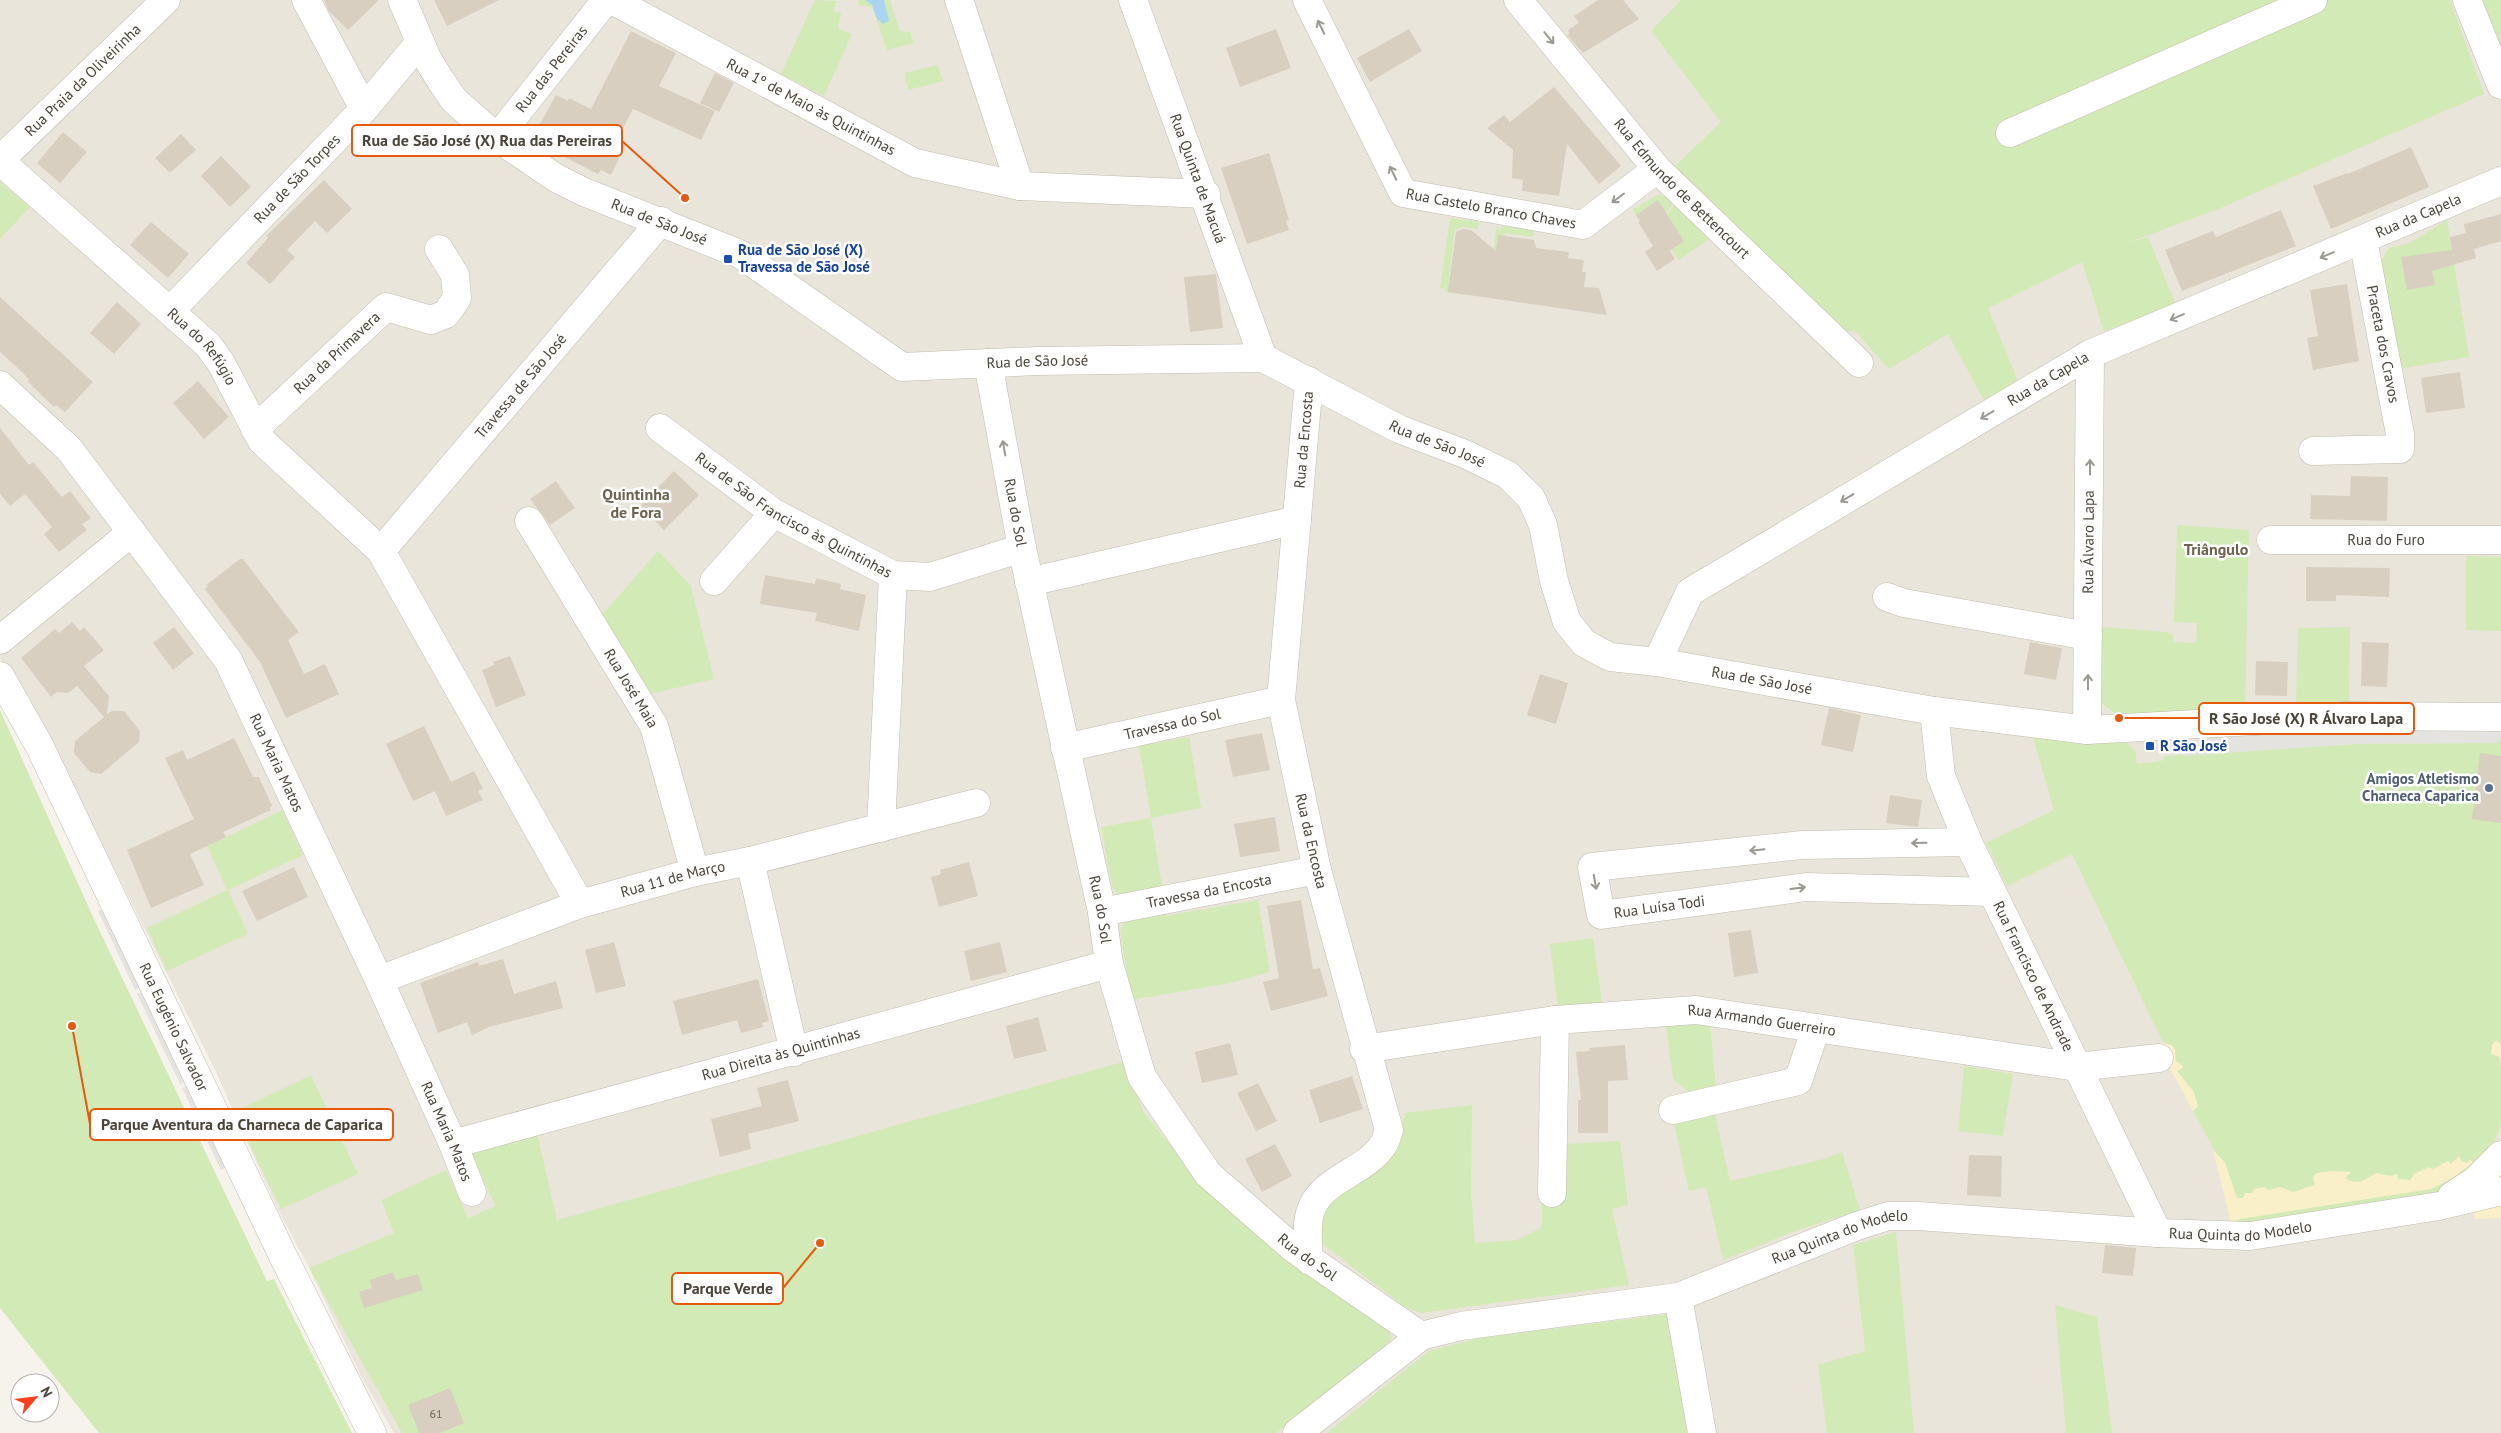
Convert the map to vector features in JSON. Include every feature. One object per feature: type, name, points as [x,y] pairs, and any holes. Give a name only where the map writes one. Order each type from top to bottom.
[{"type":"street","name":"Rua Praia da Oliveirinha","points":[[0,160],[166,0]]},
{"type":"street","points":[[306,0],[364,109]]},
{"type":"street","name":"Rua de São José","points":[[402,0],[420,42],[441,81],[454,100],[497,138],[556,178],[584,192],[740,254],[902,367],[988,363],[1263,358],[1399,429],[1465,454],[1508,475],[1531,498],[1543,525],[1554,581],[1567,622],[1584,643],[1610,657],[1657,662],[1934,711],[2088,730],[2346,716],[2501,716]]},
{"type":"street","name":"Rua das Pereiras","points":[[497,138],[606,0]]},
{"type":"street","name":"Rua 1º de Maio às Quintinhas","points":[[612,0],[915,163],[1020,186],[1206,194]]},
{"type":"street","points":[[958,0],[1020,186]]},
{"type":"street","name":"Rua Quinta de Macuá","points":[[1133,0],[1206,194],[1263,358]]},
{"type":"street","name":"Rua Castelo Branco Chaves","points":[[1307,0],[1403,194],[1583,225],[1657,169]]},
{"type":"street","name":"Rua Edmundo de Bettencourt","points":[[1518,0],[1657,169],[1859,363]]},
{"type":"street","points":[[2010,133],[2314,0]]},
{"type":"street","points":[[2467,0],[2501,85]]},
{"type":"street","name":"Rua de São Torpes","points":[[171,310],[364,109],[420,42]]},
{"type":"street","name":"Rua do Refúgio","points":[[0,160],[171,310],[208,345],[221,363],[255,429],[270,451],[380,552],[580,904]]},
{"type":"street","name":"Rua da Capela","points":[[1657,662],[1690,592],[2090,354],[2501,181]]},
{"type":"street","name":"Travessa de São José","points":[[380,552],[661,221]]},
{"type":"street","name":"Praceta dos Cravos","points":[[2312,451],[2400,449],[2400,434],[2363,240]]},
{"type":"street","name":"Rua da Primavera","points":[[255,429],[386,307],[431,320],[446,314],[458,298],[455,274],[439,249]]},
{"type":"street","name":"Rua Álvaro Lapa","points":[[2088,730],[2090,354]]},
{"type":"street","name":"Rua do Sol","points":[[988,363],[1022,548],[1102,912],[1110,964],[1142,1078],[1208,1174],[1308,1260],[1421,1336]]},
{"type":"street","name":"Rua da Encosta","points":[[1308,1260],[1310,1211],[1321,1193],[1368,1160],[1383,1145],[1389,1130],[1364,1049],[1317,870],[1281,700],[1309,381]]},
{"type":"street","name":"Rua Maria Matos","points":[[0,385],[70,449],[228,660],[379,980],[453,1144],[472,1192]]},
{"type":"street","name":"Rua de São Francisco às Quintinhas","points":[[660,428],[774,513],[893,575],[930,577],[1022,548]]},
{"type":"street","points":[[714,581],[774,513]]},
{"type":"street","points":[[1029,582],[1298,520]]},
{"type":"street","name":"Rua José Maia","points":[[529,521],[654,726],[695,872]]},
{"type":"street","points":[[0,640],[132,532]]},
{"type":"street","name":"Rua do Furo","points":[[2272,540],[2501,540]]},
{"type":"street","points":[[881,828],[893,575]]},
{"type":"street","points":[[1886,597],[1904,603],[2088,636]]},
{"type":"street","name":"Rua Eugénio Salvador","points":[[0,676],[39,745],[282,1254],[372,1433]]},
{"type":"street","name":"Travessa do Sol","points":[[1065,748],[1281,700]]},
{"type":"street","name":"Rua Francisco de Andrade","points":[[1934,711],[1941,776],[1968,842],[2158,1233]]},
{"type":"street","name":"Rua 11 de Março","points":[[379,980],[580,904],[695,872],[750,861],[976,803]]},
{"type":"street","name":"Rua Luísa Todi","points":[[1968,842],[1802,845],[1592,867],[1601,915],[1806,887],[1992,892]]},
{"type":"street","points":[[750,861],[794,1052]]},
{"type":"street","name":"Travessa da Encosta","points":[[1102,912],[1317,870]]},
{"type":"street","name":"Rua Direita às Quintinhas","points":[[453,1144],[1110,964]]},
{"type":"street","name":"Rua Armando Guerreiro","points":[[1364,1049],[1555,1020],[1696,1010],[2077,1067],[2159,1058]]},
{"type":"street","points":[[1552,1193],[1555,1020]]},
{"type":"street","points":[[1673,1110],[1798,1081],[1816,1028]]},
{"type":"street","name":"Rua Quinta do Modelo","points":[[2426,1208],[2464,1189],[2485,1172],[2501,1155]]},
{"type":"street","name":"Rua Quinta do Modelo","points":[[1296,1433],[1421,1336],[1461,1326],[1678,1297],[1856,1226],[1888,1216],[1918,1216],[2158,1233],[2250,1236],[2426,1208],[2501,1190]]},
{"type":"street","points":[[1678,1297],[1702,1433]]},
{"type":"shaded area","points":[[0,0],[2501,0],[2501,1433],[394,1433],[364,1382],[309,1268],[277,1208],[215,1070],[78,796],[0,658]]},
{"type":"shaded area","points":[[2501,724],[2501,736],[2496,743],[2366,743],[2184,756],[2178,735]]},
{"type":"shaded area","points":[[105,908],[142,986],[135,990],[98,911]]},
{"type":"shaded area","points":[[145,991],[187,1080],[180,1084],[137,994]]},
{"type":"shaded area","points":[[189,1084],[228,1166],[221,1170],[182,1088]]},
{"type":"green space","points":[[815,0],[837,1],[833,11],[841,13],[838,28],[852,34],[824,96],[781,74]]},
{"type":"green space","points":[[859,0],[890,0],[900,31],[910,32],[914,43],[887,50],[872,7],[858,5]]},
{"type":"green space","points":[[1681,0],[2450,0],[2484,94],[2216,210],[2127,243],[2148,237],[2176,305],[2104,331],[2082,262],[1988,308],[2018,381],[1985,402],[1948,334],[1889,369],[1854,330],[1838,335],[1675,166],[1721,122],[1651,31]]},
{"type":"green space","points":[[2474,0],[2501,0],[2501,67]]},
{"type":"green space","points":[[938,65],[943,81],[908,90],[904,73]]},
{"type":"green space","points":[[0,182],[30,207],[0,239]]},
{"type":"green space","points":[[1658,195],[1675,201],[1666,213],[1658,201],[1636,215],[1633,209]]},
{"type":"green space","points":[[1676,203],[1711,238],[1679,260],[1672,250],[1684,241],[1667,215]]},
{"type":"green space","points":[[1450,218],[1479,222],[1478,229],[1463,227],[1455,230],[1449,277],[1480,281],[1468,285],[1466,295],[1445,292],[1445,289],[1440,288]]},
{"type":"green space","points":[[2447,220],[2469,357],[2399,369],[2381,261],[2389,248],[2409,243]]},
{"type":"green space","points":[[1497,225],[1499,230],[1501,230],[1502,226],[1534,230],[1533,237],[1505,233],[1498,283],[1514,295],[1513,301],[1497,299],[1499,286],[1489,281]]},
{"type":"green space","points":[[2177,525],[2249,530],[2245,707],[2118,715],[2103,705],[2099,695],[2101,627],[2167,632],[2173,635],[2174,642],[2196,643],[2197,623],[2174,622]]},
{"type":"green space","points":[[658,551],[691,586],[714,679],[650,694],[602,615]]},
{"type":"green space","points":[[2466,556],[2501,557],[2501,631],[2466,630]]},
{"type":"green space","points":[[2350,627],[2349,702],[2296,703],[2298,628]]},
{"type":"green space","points":[[0,710],[93,917],[267,1281],[274,1279],[352,1433],[99,1433],[60,1384],[60,1373],[51,1373],[0,1308]]},
{"type":"green space","points":[[2501,736],[2501,1124],[2495,1141],[2472,1171],[2446,1192],[2267,1227],[2236,1224],[2216,1153],[2193,1111],[2195,1109],[2072,854],[2007,886],[1986,843],[2054,810],[2033,737],[2123,740],[2135,750],[2137,764],[2164,760],[2164,756],[2360,744],[2496,743]]},
{"type":"green space","points":[[1189,737],[1201,808],[1151,818],[1139,746]]},
{"type":"green space","points":[[282,810],[303,855],[228,890],[248,934],[167,971],[147,928],[227,890],[207,846]]},
{"type":"green space","points":[[1151,818],[1162,887],[1120,897],[1112,887],[1101,827]]},
{"type":"green space","points":[[1258,900],[1270,972],[1230,983],[1131,1000],[1120,930],[1129,917],[1164,910],[1165,916]]},
{"type":"green space","points":[[1593,938],[1602,1003],[1558,1008],[1550,944]]},
{"type":"green space","points":[[1710,1024],[1716,1089],[1691,1094],[1673,1079],[1666,1026]]},
{"type":"green space","points":[[1123,1062],[1144,1113],[1214,1198],[1254,1233],[1385,1323],[1392,1338],[1380,1357],[1276,1433],[402,1433],[309,1268],[394,1233],[381,1200],[446,1170],[468,1218],[496,1206],[469,1149],[537,1133],[557,1220]]},
{"type":"green space","points":[[1964,1066],[2013,1074],[2003,1136],[1958,1131]]},
{"type":"green space","points":[[311,1075],[358,1174],[281,1209],[234,1112]]},
{"type":"green space","points":[[1472,1105],[1471,1193],[1475,1243],[1517,1240],[1542,1227],[1542,1194],[1565,1144],[1620,1141],[1628,1205],[1612,1209],[1629,1285],[1421,1313],[1405,1307],[1324,1245],[1319,1237],[1321,1212],[1399,1139],[1405,1113]]},
{"type":"green space","points":[[1714,1110],[1730,1181],[1820,1160],[1842,1152],[1860,1210],[1795,1231],[1723,1260],[1706,1187],[1689,1191],[1673,1119]]},
{"type":"green space","points":[[1896,1232],[1914,1433],[1827,1433],[1818,1365],[1865,1351],[1853,1245]]},
{"type":"green space","points":[[2055,1305],[2097,1317],[2112,1433],[2066,1433]]},
{"type":"green space","points":[[1685,1312],[1715,1433],[1327,1433],[1429,1351],[1480,1338]]},
{"type":"sand","points":[[2497,1040],[2501,1045],[2501,1068],[2500,1057],[2491,1054],[2492,1044]]},
{"type":"sand","points":[[2161,1042],[2172,1045],[2175,1050],[2176,1061],[2184,1067],[2177,1071],[2194,1092],[2198,1106],[2193,1111],[2171,1070]]},
{"type":"sand","points":[[2213,1150],[2225,1162],[2237,1198],[2243,1198],[2245,1193],[2252,1193],[2254,1189],[2264,1187],[2269,1190],[2280,1187],[2293,1192],[2315,1185],[2313,1178],[2316,1173],[2331,1171],[2351,1172],[2346,1178],[2354,1182],[2362,1181],[2377,1173],[2390,1176],[2397,1174],[2398,1179],[2410,1180],[2414,1174],[2429,1167],[2433,1169],[2448,1161],[2451,1164],[2459,1156],[2461,1161],[2467,1163],[2470,1159],[2473,1162],[2453,1178],[2431,1189],[2231,1222]]},
{"type":"sand","points":[[2501,1205],[2501,1218],[2475,1219],[2474,1212]]},
{"type":"water","points":[[865,0],[884,0],[889,21],[882,24],[880,20],[878,21],[872,5]]},
{"type":"building","points":[[324,0],[379,0],[348,30],[329,11]]},
{"type":"building","points":[[434,0],[499,0],[447,26]]},
{"type":"building","points":[[1598,0],[1623,0],[1639,19],[1583,53],[1567,35],[1570,34],[1568,30],[1579,23],[1574,16]]},
{"type":"building","points":[[1276,29],[1291,68],[1240,87],[1226,48]]},
{"type":"building","points":[[1409,29],[1422,51],[1370,82],[1357,58]]},
{"type":"building","points":[[631,31],[676,53],[659,86],[715,111],[701,140],[633,109],[617,140],[626,144],[611,175],[601,170],[598,174],[531,140],[556,95],[568,101],[569,98],[591,109]]},
{"type":"building","points":[[715,73],[734,83],[719,112],[700,103]]},
{"type":"building","points":[[1554,87],[1621,166],[1599,184],[1567,144],[1559,196],[1522,191],[1523,180],[1512,178],[1513,150],[1487,128],[1504,115],[1510,122]]},
{"type":"building","points":[[63,132],[87,152],[60,183],[37,163]]},
{"type":"building","points":[[181,134],[196,150],[170,173],[155,158]]},
{"type":"building","points":[[2411,147],[2429,187],[2331,229],[2313,186],[2348,174]]},
{"type":"building","points":[[1269,153],[1289,220],[1286,221],[1289,230],[1247,244],[1221,168]]},
{"type":"building","points":[[221,156],[251,187],[230,207],[201,176]]},
{"type":"building","points":[[324,180],[352,209],[327,233],[315,221],[287,250],[295,257],[270,284],[246,263],[268,238],[266,236]]},
{"type":"building","points":[[1658,200],[1684,241],[1670,251],[1675,259],[1657,271],[1645,252],[1653,246],[1638,222],[1640,221],[1636,215]]},
{"type":"building","points":[[2281,210],[2296,246],[2182,291],[2165,250],[2213,231],[2216,237]]},
{"type":"building","points":[[2501,214],[2501,241],[2474,249],[2476,258],[2432,271],[2435,285],[2407,290],[2401,257],[2452,250],[2450,237],[2466,233],[2464,224]]},
{"type":"building","points":[[151,222],[189,254],[168,278],[130,245]]},
{"type":"building","points":[[1463,229],[1471,230],[1496,251],[1498,235],[1534,240],[1536,248],[1569,252],[1568,258],[1584,260],[1582,272],[1586,272],[1584,287],[1599,288],[1607,315],[1448,292],[1456,232]]},
{"type":"building","points":[[1216,274],[1223,328],[1190,332],[1184,277]]},
{"type":"building","points":[[2347,284],[2359,361],[2313,370],[2307,338],[2318,336],[2310,290]]},
{"type":"building","points":[[0,297],[93,382],[65,412],[56,405],[54,407],[28,382],[29,380],[22,372],[0,352]]},
{"type":"building","points":[[117,302],[141,324],[114,354],[90,333]]},
{"type":"building","points":[[2460,372],[2465,408],[2426,413],[2421,378]]},
{"type":"building","points":[[198,381],[229,417],[204,439],[173,403]]},
{"type":"building","points":[[0,428],[29,465],[33,462],[62,497],[70,491],[91,518],[82,524],[87,530],[59,552],[44,534],[52,527],[25,494],[10,506],[0,494]]},
{"type":"building","points":[[674,471],[699,495],[664,530],[640,506]]},
{"type":"building","points":[[2351,476],[2388,477],[2387,521],[2310,519],[2311,495],[2350,496]]},
{"type":"building","points":[[556,481],[575,508],[550,525],[530,499]]},
{"type":"building","points":[[240,559],[243,559],[299,632],[288,640],[304,674],[325,664],[339,694],[286,718],[260,662],[205,589],[208,586],[206,585]]},
{"type":"building","points":[[2306,567],[2390,568],[2389,597],[2336,595],[2336,601],[2306,601]]},
{"type":"building","points":[[765,575],[815,584],[816,578],[841,584],[840,589],[866,595],[859,631],[815,621],[817,613],[760,604]]},
{"type":"building","points":[[72,622],[80,631],[84,627],[104,650],[84,666],[109,696],[107,714],[112,711],[124,711],[140,731],[139,742],[101,774],[90,772],[74,753],[75,741],[104,717],[77,686],[68,693],[57,692],[51,697],[21,658],[55,629],[59,633]]},
{"type":"building","points":[[174,627],[194,653],[173,670],[153,643]]},
{"type":"building","points":[[2030,642],[2062,648],[2056,680],[2024,674]]},
{"type":"building","points":[[2362,642],[2389,643],[2387,687],[2361,686]]},
{"type":"building","points":[[510,656],[526,695],[496,707],[482,670],[494,665],[493,662]]},
{"type":"building","points":[[2256,661],[2288,662],[2287,696],[2255,695]]},
{"type":"building","points":[[1540,674],[1568,683],[1556,724],[1527,715]]},
{"type":"building","points":[[1829,708],[1861,715],[1853,752],[1821,745]]},
{"type":"building","points":[[424,726],[451,782],[474,771],[483,789],[478,791],[483,800],[446,816],[435,791],[413,801],[386,744]]},
{"type":"building","points":[[1262,733],[1270,770],[1233,777],[1225,740]]},
{"type":"building","points":[[234,738],[253,777],[259,777],[272,806],[270,807],[271,810],[223,832],[226,837],[190,854],[204,885],[151,908],[127,850],[194,819],[165,758],[183,750],[187,760]]},
{"type":"building","name":"Amigos Atletismo Charneca Caparica","points":[[2480,753],[2501,756],[2501,823],[2472,819]]},
{"type":"building","points":[[1890,795],[1922,800],[1918,827],[1886,823]]},
{"type":"building","points":[[1275,817],[1280,851],[1240,857],[1234,824]]},
{"type":"building","points":[[969,862],[978,896],[939,907],[931,877],[941,874],[940,870]]},
{"type":"building","points":[[294,867],[308,897],[257,921],[242,891]]},
{"type":"building","points":[[1301,900],[1313,969],[1320,968],[1328,996],[1271,1011],[1263,982],[1279,978],[1267,906]]},
{"type":"building","points":[[1751,930],[1758,973],[1734,977],[1728,933]]},
{"type":"building","points":[[614,942],[626,986],[596,993],[585,950]]},
{"type":"building","points":[[1000,942],[1007,972],[971,981],[964,951]]},
{"type":"building","points":[[503,959],[514,994],[556,981],[563,1008],[489,1027],[472,1035],[467,1022],[438,1033],[420,983],[478,962],[479,966]]},
{"type":"building","points":[[758,979],[769,1021],[762,1023],[763,1027],[741,1033],[737,1020],[682,1035],[673,1001]]},
{"type":"building","points":[[1038,1017],[1047,1051],[1014,1059],[1006,1026]]},
{"type":"building","points":[[1230,1043],[1238,1075],[1202,1083],[1195,1052]]},
{"type":"building","points":[[1625,1045],[1628,1080],[1608,1081],[1608,1133],[1578,1133],[1578,1100],[1581,1100],[1576,1052],[1590,1051],[1589,1048]]},
{"type":"building","points":[[1352,1076],[1363,1109],[1320,1123],[1309,1090]]},
{"type":"building","points":[[788,1080],[799,1121],[748,1134],[751,1149],[720,1157],[711,1119],[762,1106],[757,1088]]},
{"type":"building","points":[[1258,1083],[1277,1121],[1256,1131],[1237,1093]]},
{"type":"building","points":[[1275,1144],[1292,1176],[1262,1192],[1245,1159]]},
{"type":"building","points":[[1969,1155],[2002,1156],[2001,1197],[1967,1195]]},
{"type":"building","points":[[2105,1245],[2136,1248],[2133,1276],[2102,1273]]},
{"type":"building","points":[[393,1272],[396,1280],[418,1274],[423,1290],[364,1308],[359,1292],[372,1288],[370,1280]]},
{"type":"building","points":[[450,1388],[464,1423],[440,1433],[419,1433],[408,1405]]},
{"type":"place","name":"Rua de São José (X) Rua das Pereiras","points":[[685,198]]},
{"type":"place","name":"Rua de São José (X) Travessa de São José","points":[[728,259]]},
{"type":"place","name":"R São José (X) R Álvaro Lapa","points":[[2119,718]]},
{"type":"place","name":"R São José","points":[[2150,746]]},
{"type":"place","name":"Amigos Atletismo Charneca Caparica","points":[[2489,788]]},
{"type":"place","name":"Parque Aventura da Charneca de Caparica","points":[[72,1026]]},
{"type":"place","name":"Parque Verde","points":[[820,1243]]},
{"type":"district","name":"Quintinha de Fora","points":[[636,503]]},
{"type":"district","name":"Triângulo","points":[[2216,549]]}]
